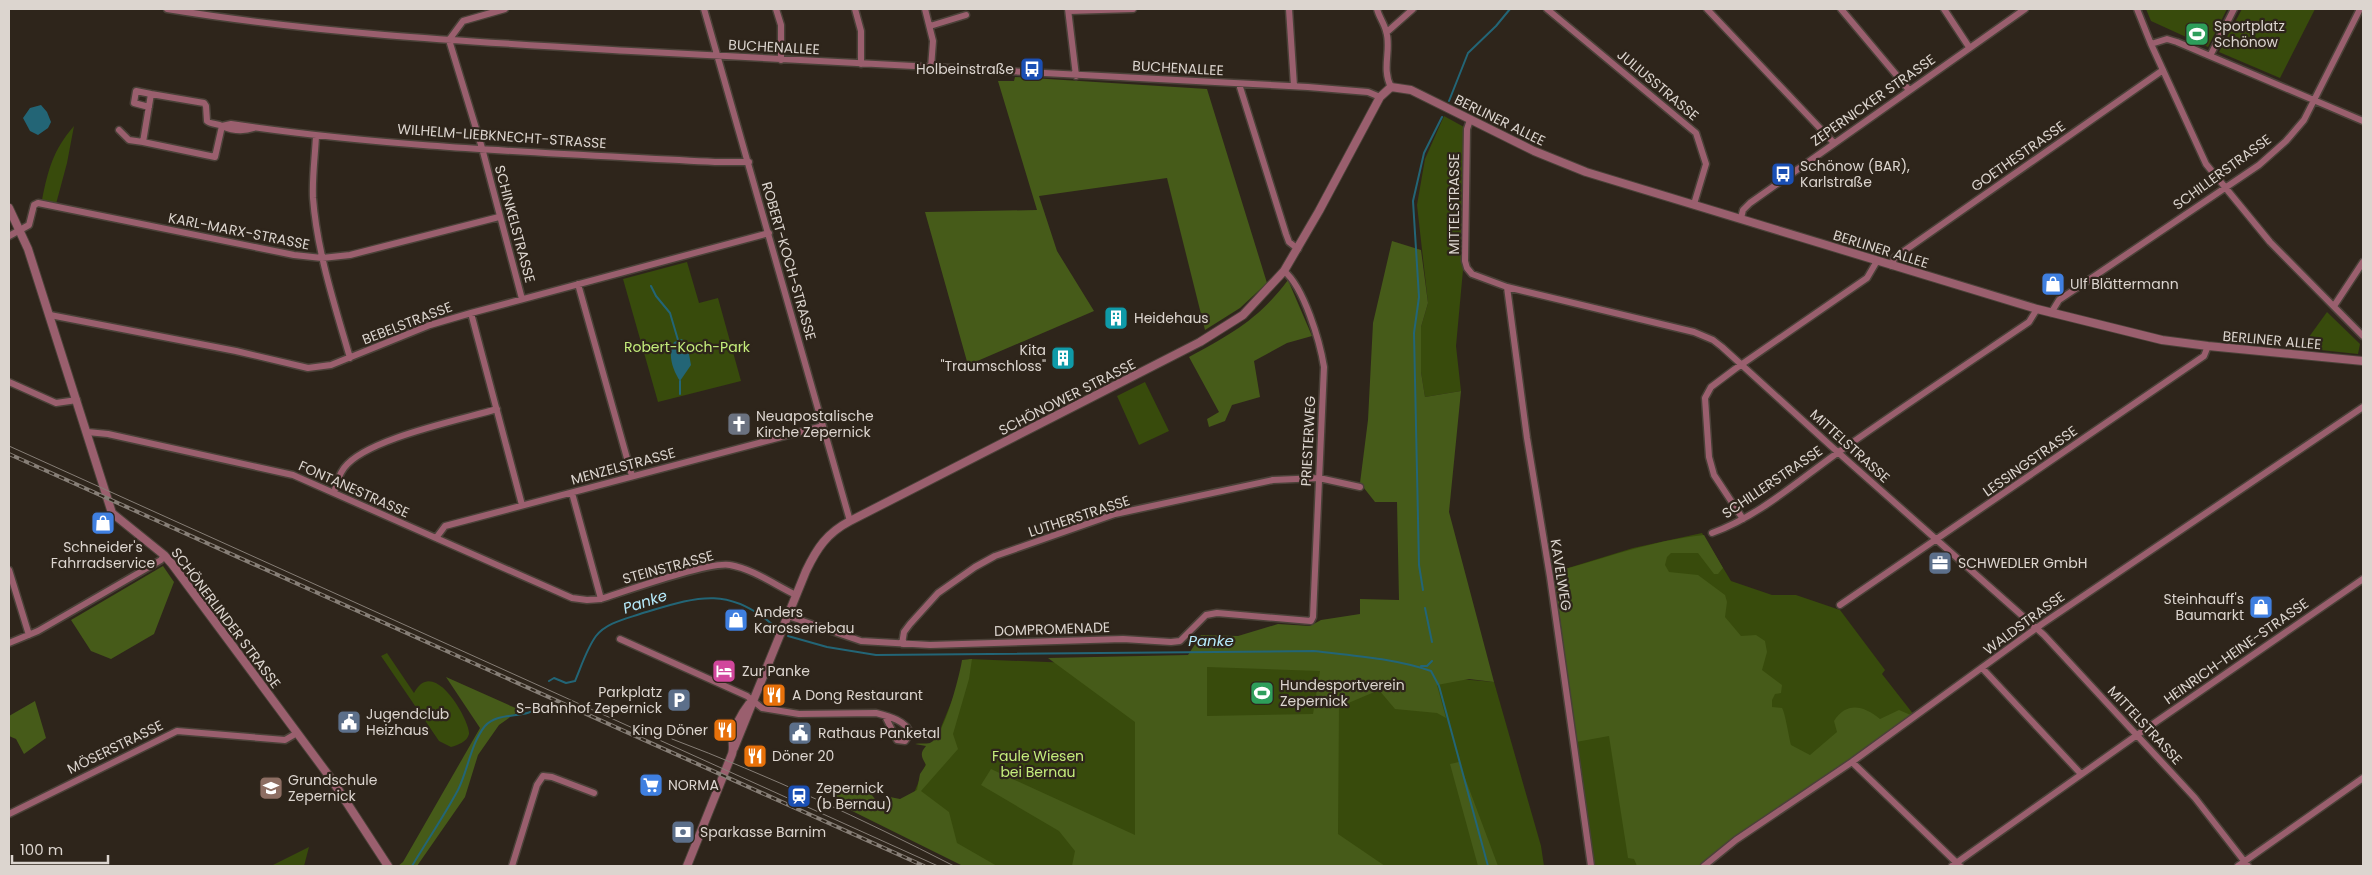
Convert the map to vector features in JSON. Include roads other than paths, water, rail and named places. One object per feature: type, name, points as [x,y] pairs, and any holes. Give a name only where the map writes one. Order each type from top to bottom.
[{"type":"street","name":"BUCHENALLEE","points":[[167,9],[449,40],[781,60],[1294,86],[1368,92],[1411,90]]},
{"type":"street","points":[[449,40],[464,21],[505,9]]},
{"type":"street","name":"ROBERT-KOCH-STRASSE","points":[[704,9],[719,56],[850,521]]},
{"type":"street","points":[[776,9],[781,25],[781,60]]},
{"type":"street","points":[[855,9],[861,31],[861,64]]},
{"type":"street","points":[[925,9],[933,41],[931,68]]},
{"type":"street","points":[[1076,76],[1069,10],[1133,9]]},
{"type":"street","points":[[1289,9],[1294,86]]},
{"type":"street","points":[[1377,9],[1387,32],[1387,80],[1385,92]]},
{"type":"street","points":[[1387,32],[1413,9]]},
{"type":"street","name":"JULIUSSTRASSE","points":[[1547,9],[1696,132],[1706,164],[1694,204]]},
{"type":"street","points":[[1707,9],[1834,143]]},
{"type":"street","points":[[1841,9],[1909,90]]},
{"type":"street","points":[[1944,9],[1969,47]]},
{"type":"street","name":"ZEPERNICKER STRASSE","points":[[1741,218],[1743,210],[1750,203],[2025,9]]},
{"type":"street","points":[[2137,9],[2162,70],[2206,164],[2270,242],[2363,336]]},
{"type":"street","points":[[2210,56],[2234,9]]},
{"type":"street","name":"SCHILLERSTRASSE","points":[[2052,313],[2053,306],[2059,300],[2259,165],[2286,141],[2304,120],[2316,100],[2360,9]]},
{"type":"street","points":[[930,26],[966,15]]},
{"type":"street","points":[[2151,44],[2167,39],[2316,100],[2363,122]]},
{"type":"street","name":"SCHINKELSTRASSE","points":[[449,40],[482,148],[522,299]]},
{"type":"street","name":"GOETHESTRASSE","points":[[1892,266],[1894,258],[2162,70]]},
{"type":"street","points":[[1239,84],[1286,234],[1289,242],[1298,249]]},
{"type":"street","name":"BERLINER ALLEE","points":[[1411,90],[1559,162],[1892,266],[2037,309],[2162,340],[2363,361]]},
{"type":"street","points":[[119,130],[129,140],[215,157],[222,126],[207,121],[204,103],[136,91],[134,104],[150,107]]},
{"type":"street","name":"SCHÖNOWER STRASSE","points":[[687,866],[738,741],[752,701],[816,550],[836,528],[1200,342],[1243,315],[1284,271],[1385,92]]},
{"type":"street","points":[[143,142],[151,94]]},
{"type":"street","name":"MITTELSTRASSE","points":[[1470,120],[1467,129],[1467,268],[1472,274],[1507,287],[1694,332],[1713,340],[2036,628],[2195,798],[2247,864]]},
{"type":"street","name":"WILHELM-LIEBKNECHT-STRASSE","points":[[222,126],[242,131],[255,128],[316,136],[482,148],[715,162],[748,162]]},
{"type":"street","points":[[316,136],[313,197],[322,258],[350,358]]},
{"type":"street","name":"KARL-MARX-STRASSE","points":[[20,230],[29,225],[34,205],[38,203],[294,256],[322,258],[350,255],[499,217]]},
{"type":"street","name":"SCHÖNERLINDER STRASSE","points":[[9,208],[20,230],[50,315],[112,512],[164,555],[343,796],[388,866]]},
{"type":"street","points":[[9,236],[20,230]]},
{"type":"street","name":"BEBELSTRASSE","points":[[50,315],[244,353],[308,368],[331,365],[430,325],[470,312],[769,233]]},
{"type":"street","points":[[1743,519],[1714,475],[1709,456],[1705,398],[1711,387],[1868,278],[1877,261]]},
{"type":"street","points":[[2334,306],[2363,262]]},
{"type":"street","name":"PRIESTERWEG","points":[[1284,271],[1293,279],[1312,321],[1319,339],[1324,367],[1313,617],[1311,621]]},
{"type":"street","points":[[578,284],[632,476]]},
{"type":"street","name":"KAVELWEG","points":[[1507,287],[1527,438],[1550,577],[1591,866]]},
{"type":"street","name":"SCHILLERSTRASSE","points":[[1712,533],[1743,519],[2029,322],[2037,309]]},
{"type":"street","points":[[470,312],[522,505]]},
{"type":"street","name":"LESSINGSTRASSE","points":[[1840,605],[2204,356],[2208,346]]},
{"type":"street","points":[[9,382],[56,403],[77,400]]},
{"type":"street","name":"WALDSTRASSE","points":[[1704,866],[1736,840],[1852,762],[2036,628],[2363,407]]},
{"type":"street","points":[[334,493],[344,467],[381,442],[497,409]]},
{"type":"street","name":"MENZELSTRASSE","points":[[436,538],[445,526],[822,426]]},
{"type":"street","name":"FONTANESTRASSE","points":[[87,432],[108,434],[285,473],[436,538],[559,594],[586,600],[601,599]]},
{"type":"street","name":"LUTHERSTRASSE","points":[[902,644],[904,632],[910,624],[938,593],[960,576],[995,556],[1115,514],[1273,480],[1319,478],[1360,487]]},
{"type":"street","points":[[572,493],[601,599]]},
{"type":"street","points":[[9,643],[29,635],[159,561],[164,555]]},
{"type":"street","name":"STEINSTRASSE","points":[[601,599],[695,570],[728,564],[742,568],[796,595]]},
{"type":"street","points":[[9,570],[29,635]]},
{"type":"street","name":"HEINRICH-HEINE-STRASSE","points":[[1956,865],[2081,774],[2363,579]]},
{"type":"street","name":"DOMPROMENADE","points":[[788,616],[861,641],[958,645],[1124,639],[1171,642],[1180,640],[1206,615],[1217,613],[1311,621]]},
{"type":"street","points":[[620,639],[747,696],[762,708],[807,715],[876,714],[885,716]]},
{"type":"street","points":[[1983,668],[2081,774]]},
{"type":"street","name":"MÖSERSTRASSE","points":[[9,814],[177,730],[285,740],[297,733]]},
{"type":"street","points":[[1852,762],[1956,865]]},
{"type":"street","points":[[512,866],[538,785],[543,776],[552,777],[594,793]]},
{"type":"street","points":[[2238,866],[2247,864],[2363,778]]},
{"type":"water","points":[[41,105],[47,112],[51,122],[48,128],[38,135],[30,131],[23,118],[30,108]]},
{"type":"water","points":[[682,339],[689,352],[699,351],[689,354],[691,365],[680,381],[673,367],[671,352],[674,342]]},
{"type":"waterway","points":[[1449,101],[1468,53],[1496,26],[1510,9]]},
{"type":"waterway","points":[[1423,590],[1419,565],[1414,333],[1419,297],[1413,201],[1424,153],[1442,117]]},
{"type":"waterway","points":[[651,286],[656,296],[670,313],[678,340]]},
{"type":"waterway","points":[[680,381],[680,394]]},
{"type":"waterway","name":"Panke","points":[[549,681],[554,678],[566,683],[575,681],[593,641],[605,628],[622,620],[677,603],[710,598],[725,600],[741,604],[774,626]]},
{"type":"waterway","points":[[1425,608],[1432,642]]},
{"type":"waterway","name":"Panke","points":[[788,636],[827,647],[876,655],[1314,651],[1388,660],[1431,671],[1439,686],[1488,866]]},
{"type":"waterway","name":"Panke","points":[[1421,666],[1427,666],[1432,661]]},
{"type":"waterway","name":"Panke","points":[[412,866],[458,790],[476,740],[485,726],[498,718],[528,713],[538,706]]},
{"type":"tram line","points":[[9,446],[938,866]]},
{"type":"tram line","points":[[672,739],[815,799],[954,866]]},
{"type":"railway","points":[[9,454],[924,866]]},
{"type":"place","name":"Sportplatz Schönow","points":[[2197,34]]},
{"type":"place","name":"Holbeinstraße","points":[[1032,69]]},
{"type":"place","name":"Schönow (BAR), Karlstraße","points":[[1783,174]]},
{"type":"place","name":"Ulf Blättermann","points":[[2053,284]]},
{"type":"place","name":"Heidehaus","points":[[1116,318]]},
{"type":"place","name":"Kita \"Traumschloss\"","points":[[1063,358]]},
{"type":"place","name":"Neuapostalische Kirche Zepernick","points":[[739,424]]},
{"type":"place","name":"Schneider's Fahrradservice","points":[[103,523]]},
{"type":"place","name":"SCHWEDLER GmbH","points":[[1940,563]]},
{"type":"place","name":"Steinhauff's Baumarkt","points":[[2261,607]]},
{"type":"place","name":"Anders Karosseriebau","points":[[736,620]]},
{"type":"place","name":"Zur Panke","points":[[724,671]]},
{"type":"place","name":"Hundesportverein Zepernick","points":[[1262,693]]},
{"type":"place","name":"A Dong Restaurant","points":[[774,695]]},
{"type":"place","name":"Parkplatz S-Bahnhof Zepernick","points":[[679,700]]},
{"type":"place","name":"Jugendclub Heizhaus","points":[[349,722]]},
{"type":"place","name":"King Döner","points":[[725,730]]},
{"type":"place","name":"Rathaus Panketal","points":[[800,733]]},
{"type":"place","name":"Döner 20","points":[[755,756]]},
{"type":"place","name":"NORMA","points":[[651,785]]},
{"type":"place","name":"Grundschule Zepernick","points":[[271,788]]},
{"type":"place","name":"Zepernick (b Bernau)","points":[[799,796]]},
{"type":"place","name":"Sparkasse Barnim","points":[[683,832]]},
{"type":"park label","name":"Robert-Koch-Park","points":[[687,347]]},
{"type":"park label","name":"Faule Wiesen bei Bernau","points":[[1038,764]]}]
